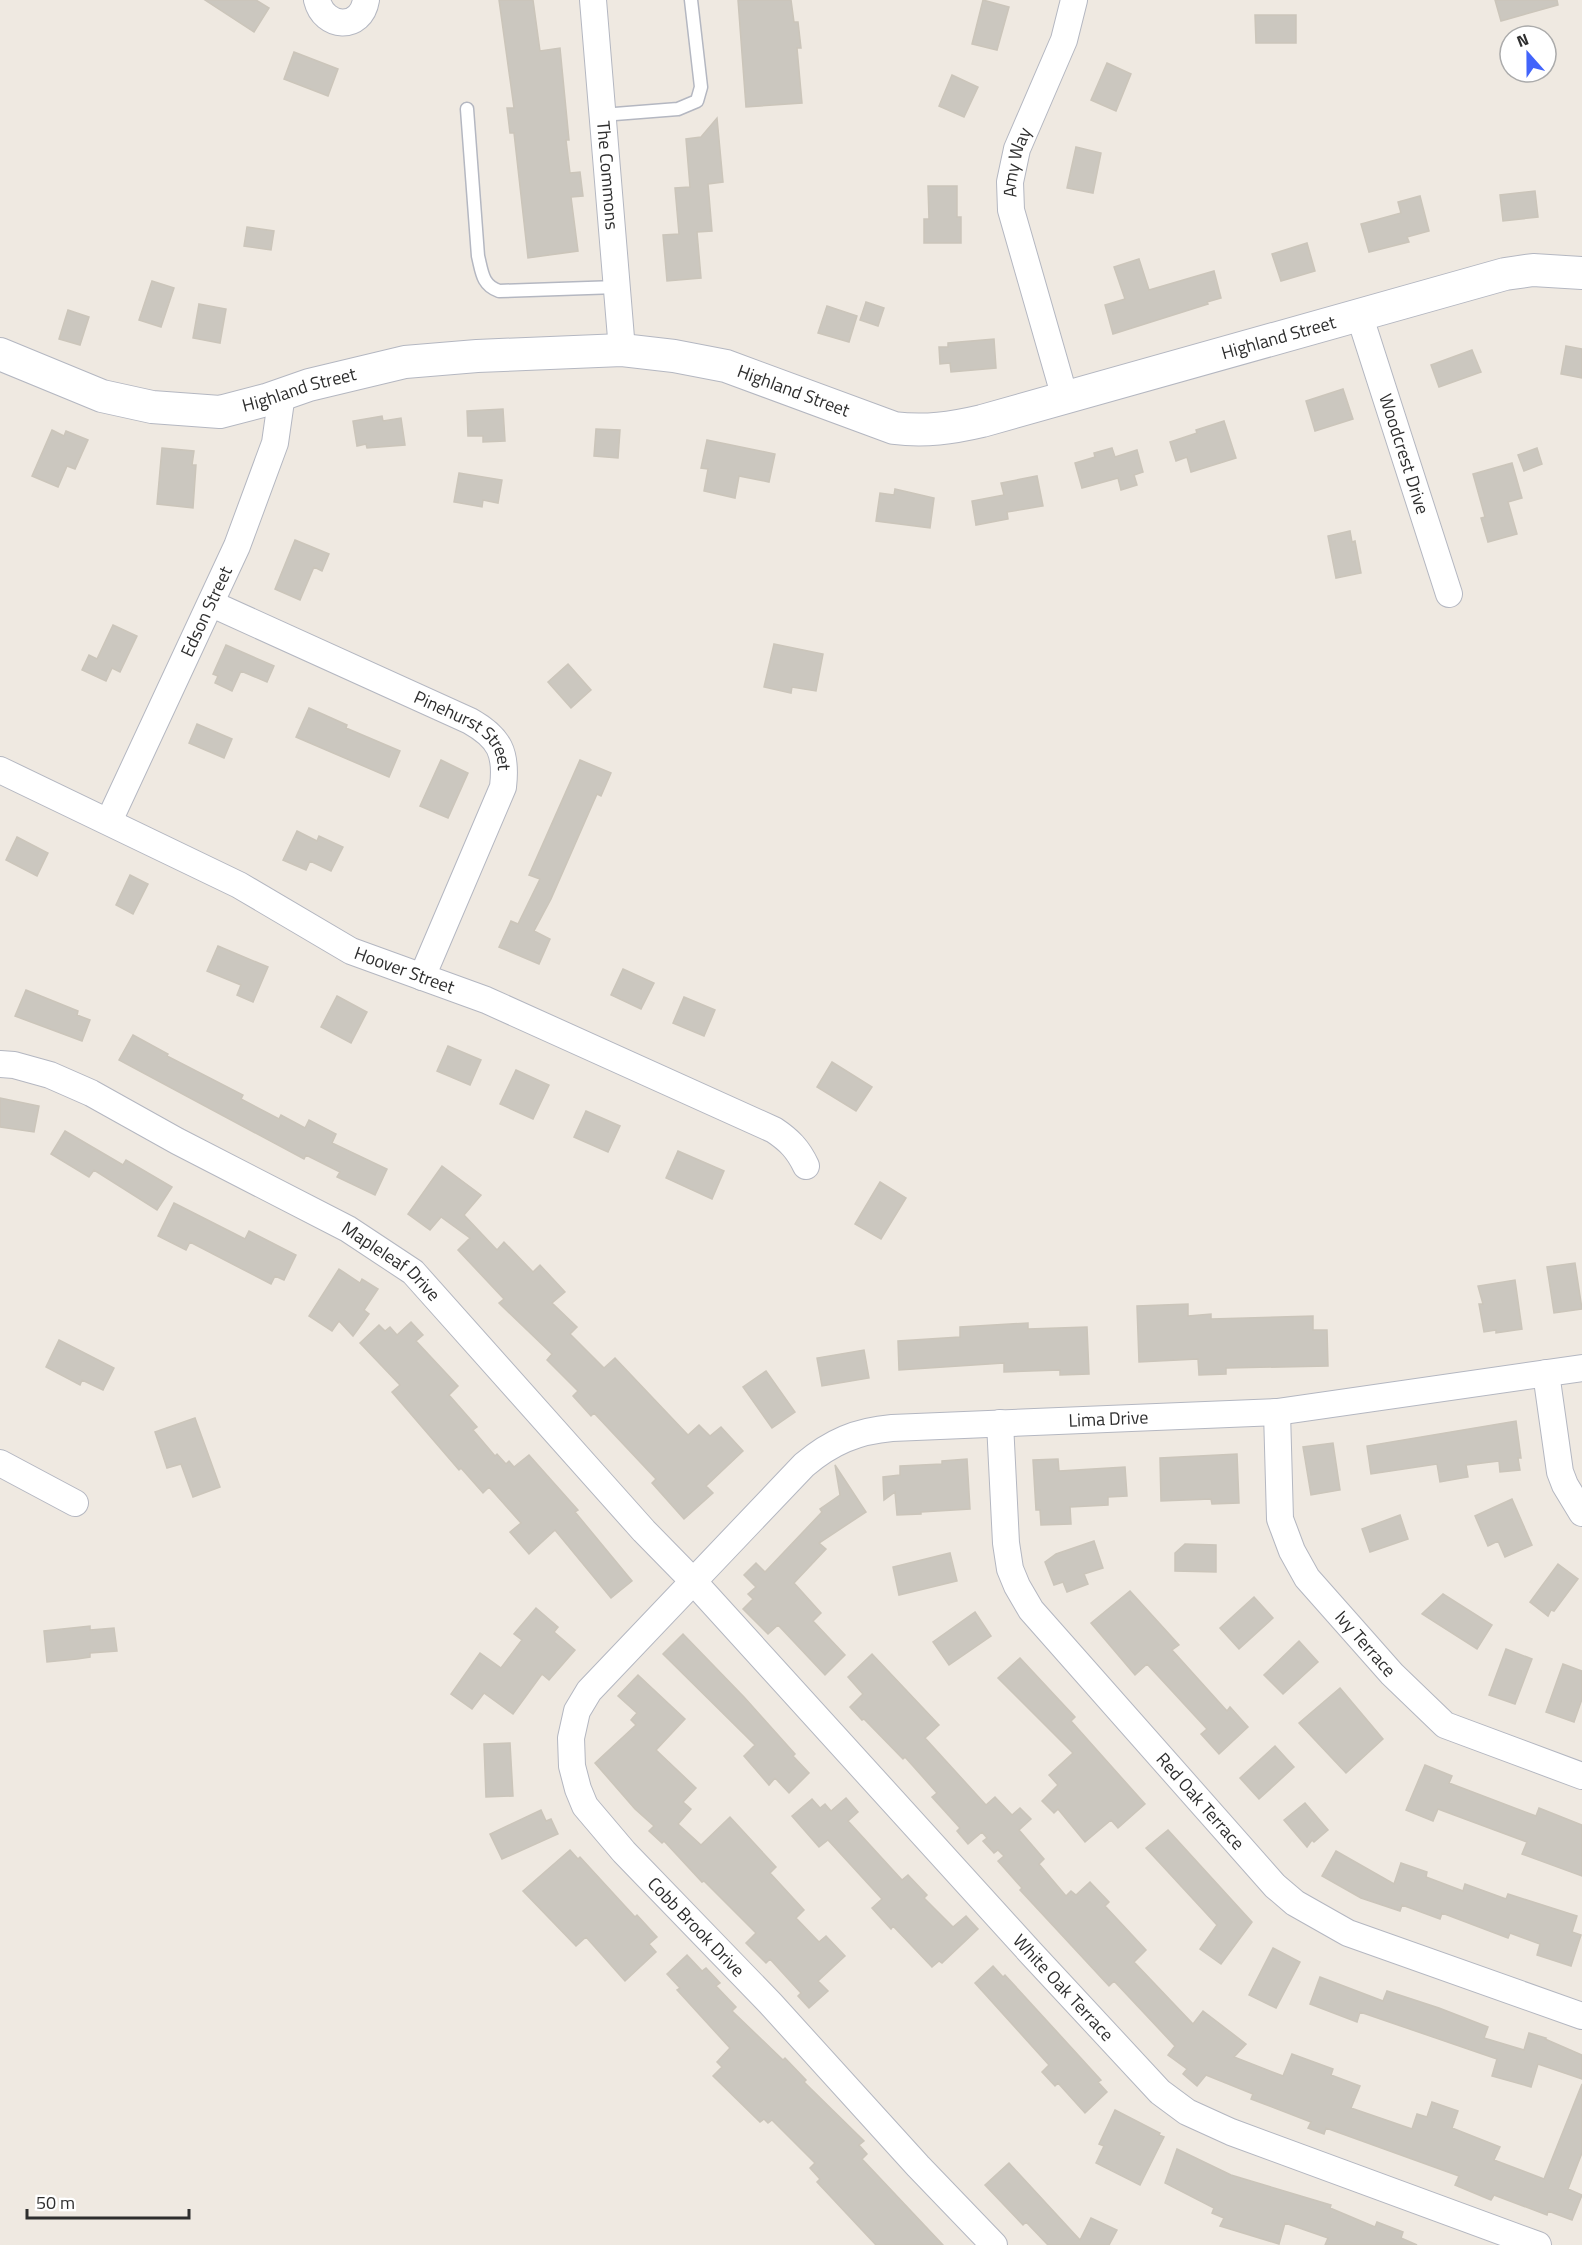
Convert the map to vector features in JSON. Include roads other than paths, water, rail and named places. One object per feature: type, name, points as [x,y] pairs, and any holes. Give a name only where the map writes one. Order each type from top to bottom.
[{"type":"street","points":[[316,0],[322,14],[336,22],[344,23],[358,17],[363,11],[366,0]]},
{"type":"street","name":"The Commons","points":[[593,0],[622,350]]},
{"type":"street","name":"Amy Way","points":[[1065,398],[1011,210],[1010,182],[1017,149],[1064,40],[1074,0]]},
{"type":"street","name":"Highland Street","points":[[0,354],[102,396],[152,407],[219,412],[309,385],[405,362],[477,356],[622,350],[674,356],[726,366],[894,428],[912,430],[953,428],[1505,274],[1533,270],[1582,273]]},
{"type":"street","name":"Woodcrest Drive","points":[[1359,314],[1449,594]]},
{"type":"street","name":"Edson Street","points":[[110,821],[237,546],[275,442],[282,394]]},
{"type":"street","name":"Pinehurst Street","points":[[212,604],[470,721],[488,732],[497,742],[505,763],[503,787],[422,977]]},
{"type":"street","name":"Hoover Street","points":[[0,770],[239,885],[351,951],[486,1000],[774,1130],[799,1151],[806,1166]]},
{"type":"street","name":"Mapleleaf Drive","points":[[0,1064],[14,1065],[50,1076],[91,1094],[348,1229],[413,1272],[644,1531],[693,1581]]},
{"type":"street","name":"Lima Drive","points":[[693,1581],[821,1450],[840,1439],[874,1429],[1277,1412],[1582,1368]]},
{"type":"street","points":[[1546,1374],[1560,1472],[1582,1513]]},
{"type":"street","name":"Ivy Terrace","points":[[1277,1412],[1280,1519],[1292,1551],[1306,1578],[1392,1674],[1444,1725],[1582,1776]]},
{"type":"street","name":"Red Oak Terrace","points":[[1000,1423],[1006,1543],[1010,1569],[1031,1610],[1275,1886],[1295,1904],[1348,1933],[1582,2016]]},
{"type":"street","points":[[0,1463],[75,1503]]},
{"type":"street","name":"Cobb Brook Drive","points":[[693,1581],[589,1691],[577,1711],[571,1738],[573,1766],[578,1789],[585,1806],[624,1852],[770,2003],[918,2166],[994,2245]]},
{"type":"street","name":"White Oak Terrace","points":[[693,1581],[1160,2092],[1187,2112],[1231,2132],[1538,2245]]},
{"type":"lane","points":[[602,115],[678,110],[697,101],[701,87],[691,0]]},
{"type":"lane","points":[[467,109],[478,256],[483,280],[490,288],[499,291],[617,287]]}]
